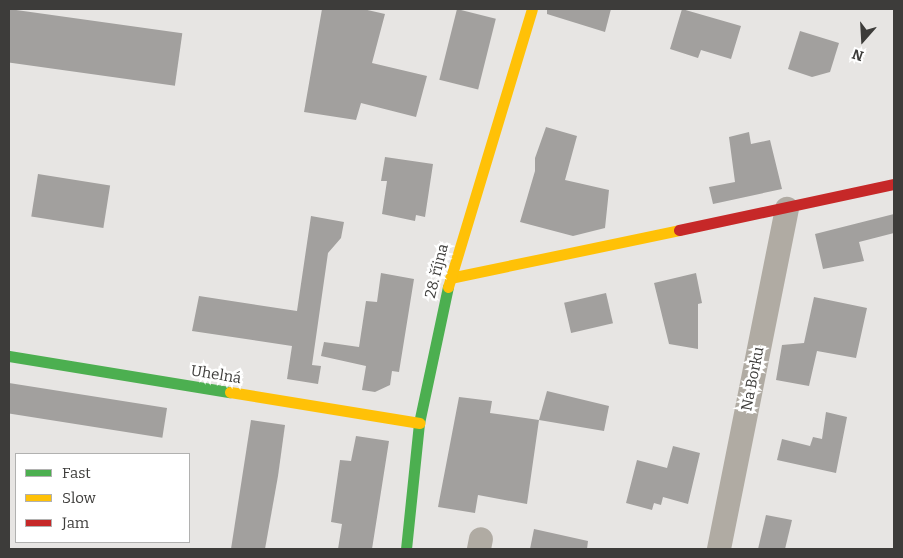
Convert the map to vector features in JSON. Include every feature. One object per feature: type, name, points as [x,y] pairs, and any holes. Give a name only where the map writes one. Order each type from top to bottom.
[{"type":"street","name":"28. října","points":[[406,549],[419,423],[450,278],[486,148],[532,9]]},
{"type":"street","points":[[450,278],[787,209],[894,184]]},
{"type":"street","name":"Na Borku","points":[[719,549],[787,209]]},
{"type":"street","name":"Uhelná","points":[[9,356],[419,423]]},
{"type":"building","points":[[9,9],[182,33],[175,86],[9,63]]},
{"type":"building","points":[[322,9],[363,9],[385,14],[372,63],[427,76],[416,117],[361,103],[356,120],[304,112]]},
{"type":"building","points":[[457,9],[496,19],[478,90],[439,80]]},
{"type":"building","points":[[547,9],[611,9],[605,32],[547,14]]},
{"type":"building","points":[[682,9],[741,26],[731,59],[701,50],[698,58],[670,49]]},
{"type":"building","points":[[800,31],[839,43],[830,72],[812,77],[788,69]]},
{"type":"building","points":[[546,127],[577,136],[565,180],[609,190],[605,228],[573,236],[520,222],[535,171],[535,158]]},
{"type":"building","points":[[749,132],[751,144],[770,140],[782,189],[713,204],[709,187],[735,182],[729,137]]},
{"type":"building","points":[[385,157],[433,164],[425,217],[416,215],[415,221],[382,214],[387,181],[381,181]]},
{"type":"building","points":[[38,174],[110,185],[103,228],[31,216]]},
{"type":"building","points":[[894,214],[894,233],[859,242],[864,261],[823,269],[815,234]]},
{"type":"building","points":[[311,216],[344,222],[341,238],[328,253],[312,365],[321,366],[318,384],[287,379],[292,346],[192,331],[199,296],[297,311]]},
{"type":"building","points":[[381,273],[414,279],[399,372],[392,371],[390,385],[375,392],[362,390],[366,366],[321,356],[324,342],[359,347],[366,301],[377,302]]},
{"type":"building","points":[[696,273],[702,303],[698,304],[698,349],[669,344],[654,283]]},
{"type":"building","points":[[606,293],[613,323],[571,333],[564,303]]},
{"type":"building","points":[[814,297],[867,308],[856,358],[817,351],[809,386],[776,380],[782,345],[804,343]]},
{"type":"building","points":[[9,383],[167,408],[162,438],[9,413]]},
{"type":"building","points":[[547,391],[609,406],[604,431],[539,420]]},
{"type":"building","points":[[459,397],[492,401],[490,413],[539,420],[527,504],[478,495],[475,513],[438,507]]},
{"type":"building","points":[[826,412],[847,417],[836,473],[777,460],[782,439],[810,446],[813,437],[822,439]]},
{"type":"building","points":[[251,420],[285,425],[278,476],[265,549],[231,549]]},
{"type":"building","points":[[356,436],[389,441],[372,549],[338,549],[342,524],[331,522],[340,460],[351,461]]},
{"type":"building","points":[[673,446],[700,453],[688,504],[663,497],[661,505],[654,503],[652,510],[626,503],[637,460],[667,468]]},
{"type":"building","points":[[766,515],[792,520],[785,549],[758,549]]},
{"type":"building","points":[[534,529],[588,541],[587,549],[530,549]]},
{"type":"traffic: fast","points":[[406,549],[419,423],[448,287]]},
{"type":"traffic: fast","points":[[9,356],[230,392]]},
{"type":"traffic: slow","points":[[448,287],[532,9]]},
{"type":"traffic: slow","points":[[450,278],[679,230]]},
{"type":"traffic: slow","points":[[230,392],[419,423]]},
{"type":"traffic: jam","points":[[679,230],[894,184]]}]
